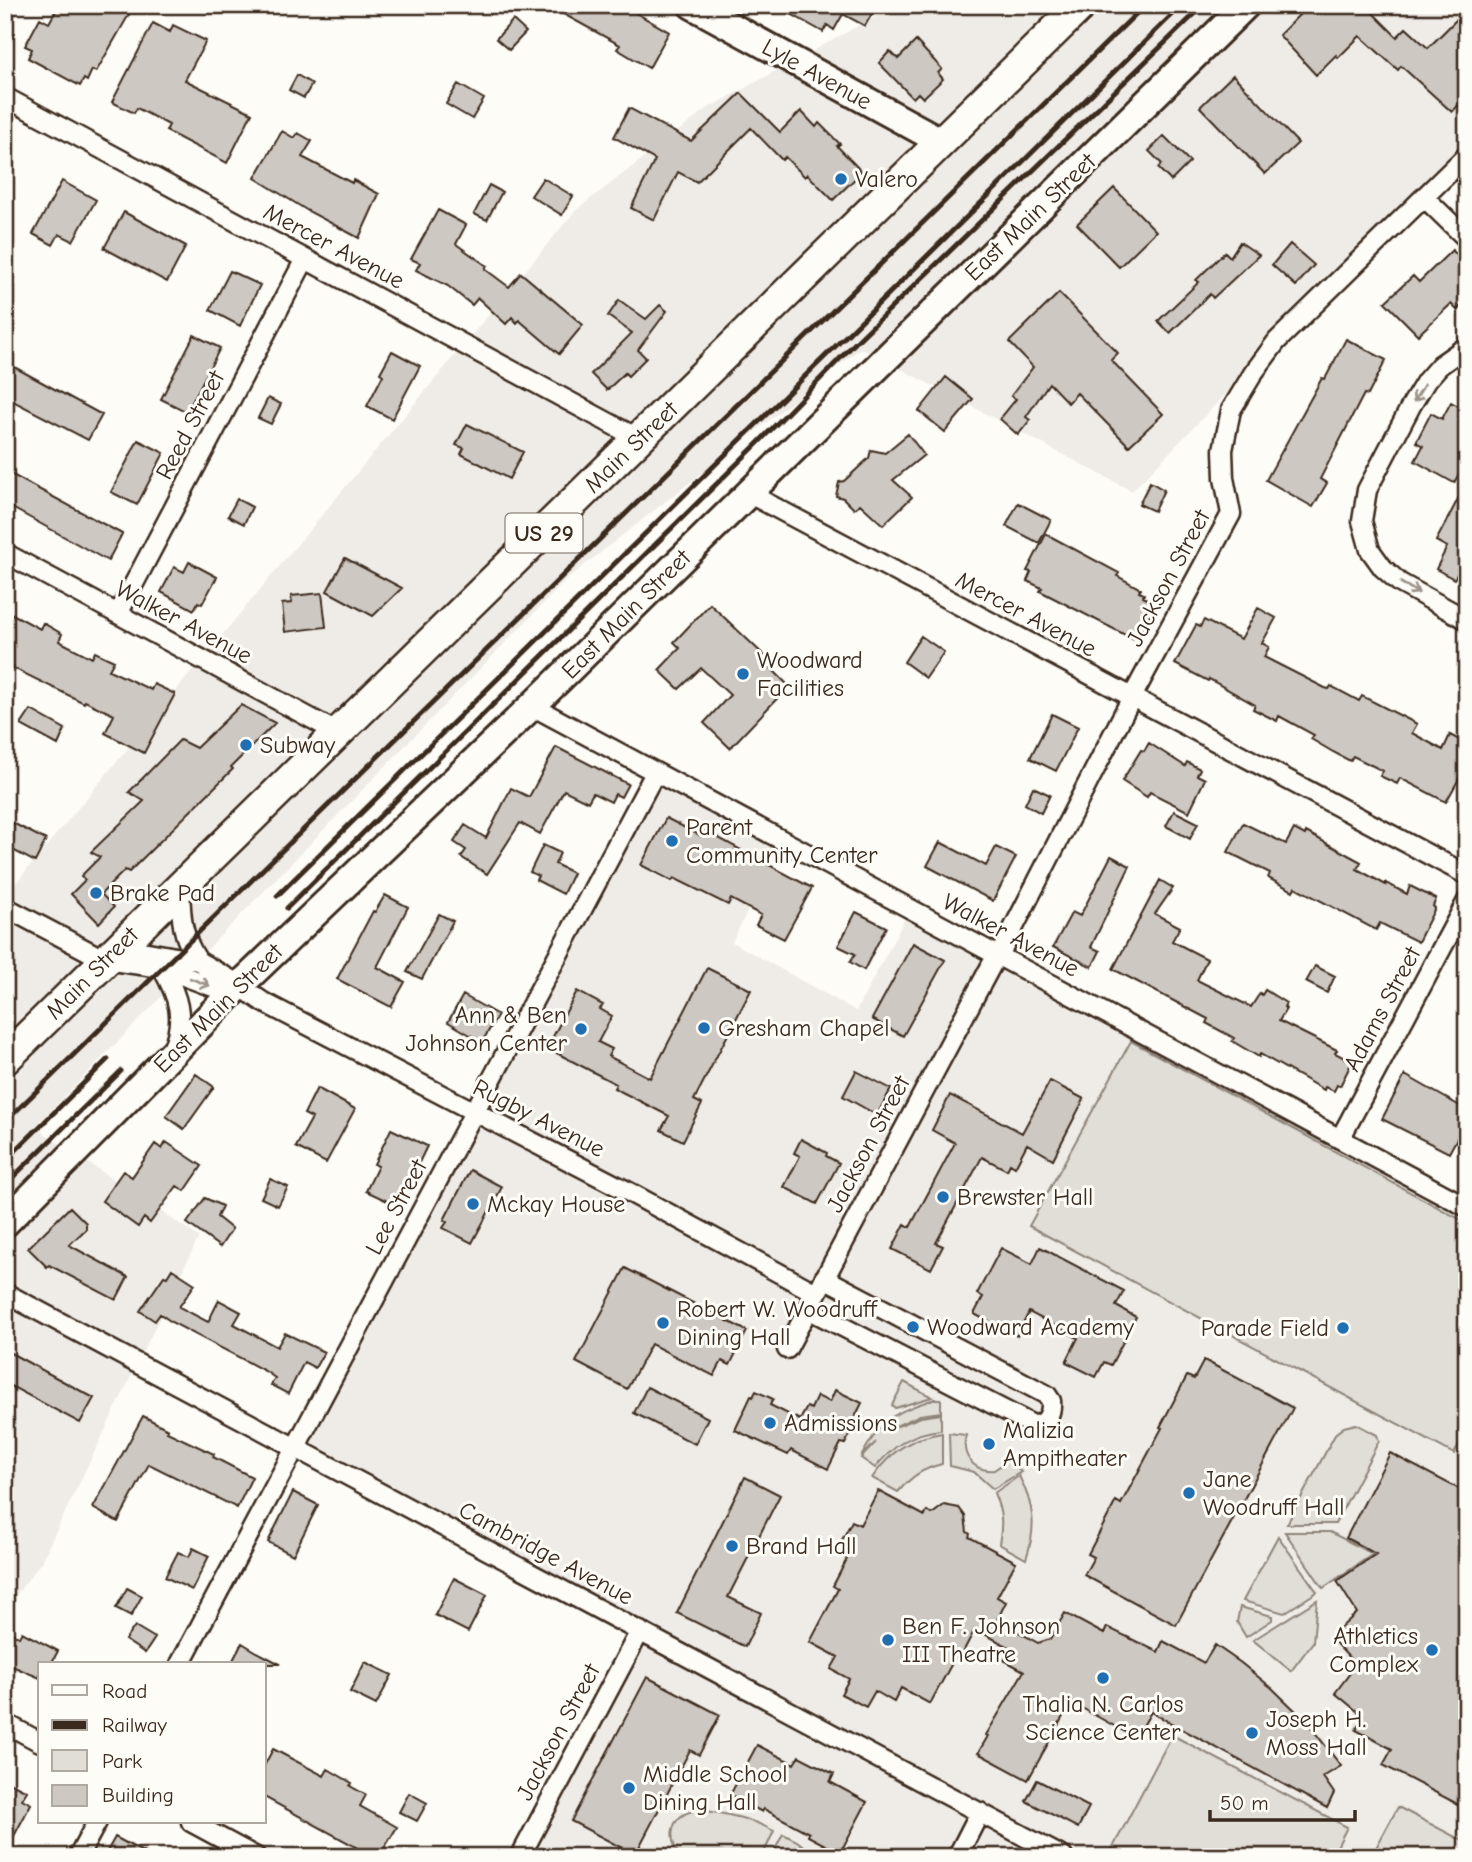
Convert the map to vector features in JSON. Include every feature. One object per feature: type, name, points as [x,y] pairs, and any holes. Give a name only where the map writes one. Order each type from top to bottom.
[{"type":"main road","name":"Main Street","points":[[5,1059],[340,734],[1081,5]]},
{"type":"street","name":"Lyle Avenue","points":[[692,5],[942,142]]},
{"type":"street","name":"East Main Street","points":[[5,1223],[239,986],[532,706],[1246,5]]},
{"type":"street","name":"Mercer Avenue","points":[[5,97],[639,439]]},
{"type":"street","name":"Jackson Street","points":[[787,1349],[1231,514],[1224,478],[1223,450],[1231,410],[1277,341],[1467,155]]},
{"type":"street","points":[[1425,198],[1467,239]]},
{"type":"street","name":"Reed Street","points":[[118,614],[305,259]]},
{"type":"street","points":[[1467,346],[1440,365],[1412,404],[1367,490],[1362,521],[1370,550],[1383,568],[1400,583],[1467,620]]},
{"type":"street","name":"Mercer Avenue","points":[[748,494],[1467,875]]},
{"type":"street","name":"Walker Avenue","points":[[5,553],[340,734]]},
{"type":"street","name":"Walker Avenue","points":[[532,706],[996,959],[1467,1207]]},
{"type":"street","name":"Lee Street","points":[[181,1662],[655,773]]},
{"type":"street","points":[[180,887],[182,926],[186,943],[198,961]]},
{"type":"street","name":"Adams Street","points":[[1340,1139],[1467,901]]},
{"type":"street","name":"Rugby Avenue","points":[[5,907],[105,960],[162,968],[216,988],[239,986]]},
{"type":"street","name":"Rugby Avenue","points":[[105,960],[132,951],[198,961],[263,1002],[816,1293]]},
{"type":"street","name":"Main Street","points":[[162,968],[173,988],[181,1013],[178,1037],[170,1056]]},
{"type":"street","name":"Cambridge Avenue","points":[[5,1293],[1063,1857]]},
{"type":"street","points":[[816,1293],[1047,1395],[1051,1401],[1049,1415],[1042,1423],[1033,1425],[816,1293]]},
{"type":"street","name":"Jackson Street","points":[[520,1857],[640,1631]]},
{"type":"street","points":[[5,1723],[38,1741]]},
{"type":"street","points":[[957,1857],[980,1812]]},
{"type":"street","points":[[78,1857],[96,1824]]},
{"type":"street","points":[[195,1824],[256,1857]]},
{"type":"shaded area","points":[[896,5],[1467,5],[1467,145],[1132,491],[861,348],[567,579],[35,1127],[199,1237],[41,1562],[5,1610],[5,896],[575,211],[707,109]]},
{"type":"shaded area","name":"Woodward Academy","points":[[655,773],[783,841],[732,942],[856,1011],[910,909],[1467,1207],[1467,1857],[520,1857],[640,1631],[296,1448]]},
{"type":"green space","name":"Parade Field","points":[[1131,1041],[1467,1223],[1467,1430],[1454,1454],[1029,1226]]},
{"type":"green space","points":[[904,1382],[932,1397],[895,1408],[892,1405]]},
{"type":"green space","points":[[941,1399],[941,1412],[920,1415],[896,1426],[892,1421],[895,1427],[921,1417],[941,1414],[941,1430],[912,1437],[889,1453],[875,1468],[861,1458],[876,1442],[861,1457],[876,1433],[890,1418]]},
{"type":"green space","points":[[1356,1424],[1377,1435],[1379,1441],[1335,1524],[1287,1524],[1336,1433],[1344,1427]]},
{"type":"green space","points":[[942,1433],[942,1464],[918,1474],[898,1492],[872,1478],[901,1448],[920,1438]]},
{"type":"green space","points":[[949,1433],[966,1435],[965,1449],[974,1465],[994,1470],[1010,1459],[1021,1472],[993,1489],[974,1472],[950,1466]]},
{"type":"green space","points":[[1019,1476],[1031,1507],[1033,1526],[1026,1559],[999,1544],[1001,1518],[994,1493]]},
{"type":"green space","points":[[1285,1532],[1330,1532],[1373,1554],[1323,1588]]},
{"type":"green space","points":[[1278,1536],[1317,1592],[1284,1613],[1243,1601]]},
{"type":"green space","points":[[1317,1600],[1313,1642],[1291,1671],[1253,1640]]},
{"type":"green space","points":[[1240,1607],[1272,1616],[1272,1620],[1246,1637],[1237,1622]]},
{"type":"green space","points":[[1172,1735],[1347,1827],[1332,1857],[1117,1857],[1110,1853]]},
{"type":"green space","points":[[1398,1807],[1467,1843],[1467,1857],[1371,1857]]},
{"type":"green space","points":[[698,1810],[738,1817],[774,1831],[762,1857],[680,1857],[673,1841],[674,1827],[682,1816]]},
{"type":"green space","points":[[783,1834],[797,1841],[818,1857],[771,1857]]},
{"type":"building","points":[[59,5],[120,5],[131,11],[96,72],[92,70],[87,81],[84,79],[80,86],[28,58],[32,49],[25,46],[40,18],[49,23]]},
{"type":"building","points":[[547,5],[622,5],[669,32],[649,68],[617,49],[620,45]]},
{"type":"building","points":[[775,5],[865,5],[874,10],[865,26],[843,14],[834,30],[827,25],[823,32]]},
{"type":"building","points":[[1309,5],[1365,5],[1397,37],[1406,28],[1428,48],[1467,9],[1467,96],[1452,112],[1401,66],[1398,70],[1360,36],[1316,75],[1279,35]]},
{"type":"building","points":[[513,20],[526,32],[509,50],[496,39]]},
{"type":"building","points":[[153,23],[170,32],[173,25],[206,41],[185,80],[252,113],[227,163],[166,131],[169,125],[137,108],[134,113],[112,102]]},
{"type":"building","points":[[916,41],[942,69],[938,73],[943,79],[923,98],[918,93],[913,98],[879,63],[890,51],[898,59]]},
{"type":"building","points":[[297,75],[312,84],[304,98],[289,90]]},
{"type":"building","points":[[1233,75],[1298,143],[1265,174],[1200,107]]},
{"type":"building","points":[[458,84],[484,99],[472,119],[446,104]]},
{"type":"building","points":[[741,93],[780,132],[801,111],[816,127],[819,123],[840,144],[837,146],[862,172],[833,200],[807,174],[805,177],[785,157],[782,160],[751,128],[697,182],[678,172],[654,220],[631,208],[655,160],[614,137],[629,108],[691,141]]},
{"type":"building","points":[[282,131],[294,138],[298,133],[312,141],[302,157],[379,194],[359,238],[255,178]]},
{"type":"building","points":[[1164,136],[1190,162],[1171,181],[1158,168],[1162,164],[1149,151]]},
{"type":"building","points":[[543,178],[573,196],[562,215],[531,196]]},
{"type":"building","points":[[62,181],[96,200],[73,241],[59,234],[53,245],[33,234]]},
{"type":"building","points":[[489,185],[502,192],[487,220],[474,214]]},
{"type":"building","points":[[1114,188],[1156,231],[1119,267],[1077,224]]},
{"type":"building","points":[[438,210],[466,225],[456,244],[487,266],[485,269],[509,287],[521,273],[583,325],[559,354],[519,320],[517,323],[512,317],[506,324],[478,298],[472,305],[448,286],[416,270],[420,263],[411,259]]},
{"type":"building","points":[[124,212],[186,246],[167,282],[104,248]]},
{"type":"building","points":[[1240,242],[1259,255],[1213,298],[1210,294],[1170,333],[1158,321],[1199,282],[1196,280],[1225,252],[1230,257]]},
{"type":"building","points":[[1290,244],[1314,265],[1296,286],[1272,265]]},
{"type":"building","points":[[1452,250],[1467,265],[1467,300],[1457,310],[1451,304],[1418,335],[1385,302],[1413,276],[1419,282]]},
{"type":"building","points":[[230,271],[260,285],[240,326],[210,310]]},
{"type":"building","points":[[1059,293],[1118,353],[1111,360],[1163,414],[1129,446],[1077,393],[1068,403],[1049,383],[1026,417],[1030,420],[1018,435],[1000,419],[1016,399],[1011,396],[1033,367],[1009,342]]},
{"type":"building","points":[[619,300],[646,319],[660,305],[667,311],[638,350],[646,358],[628,376],[625,373],[607,390],[591,374],[632,333],[608,316]]},
{"type":"building","points":[[194,335],[220,348],[187,412],[161,399]]},
{"type":"building","points":[[1346,339],[1386,360],[1368,395],[1364,394],[1320,479],[1327,483],[1313,507],[1266,480]]},
{"type":"building","points":[[392,351],[420,366],[392,419],[367,406]]},
{"type":"building","points":[[5,362],[102,415],[88,440],[5,397]]},
{"type":"building","points":[[946,377],[973,399],[945,432],[919,411]]},
{"type":"building","points":[[268,398],[281,404],[271,424],[258,418]]},
{"type":"building","points":[[1451,402],[1467,411],[1467,459],[1454,483],[1415,461],[1423,446],[1416,442],[1431,413],[1442,419]]},
{"type":"building","points":[[467,424],[523,452],[509,479],[461,454],[464,448],[456,445]]},
{"type":"building","points":[[908,434],[924,455],[893,480],[912,497],[883,525],[860,504],[854,509],[843,498],[836,496],[839,482],[844,481],[869,458],[871,450],[885,453]]},
{"type":"building","points":[[138,440],[164,453],[137,505],[111,492]]},
{"type":"building","points":[[5,471],[122,534],[108,561],[5,504]]},
{"type":"building","points":[[1150,482],[1164,490],[1154,511],[1139,504]]},
{"type":"building","points":[[1467,482],[1467,578],[1458,573],[1454,579],[1436,569],[1447,547],[1436,541]]},
{"type":"building","points":[[237,499],[252,507],[244,524],[228,516]]},
{"type":"building","points":[[1018,503],[1051,520],[1039,543],[1006,526]]},
{"type":"building","points":[[1046,534],[1119,573],[1117,576],[1141,589],[1139,592],[1144,594],[1143,597],[1156,604],[1139,636],[1136,634],[1133,639],[1040,591],[1042,588],[1027,581],[1031,572],[1027,571]]},
{"type":"building","points":[[345,558],[402,588],[373,616],[327,591]]},
{"type":"building","points":[[189,562],[217,577],[202,604],[198,602],[194,610],[161,592],[174,567],[184,572]]},
{"type":"building","points":[[322,593],[326,627],[285,632],[282,604],[292,603],[291,596]]},
{"type":"building","name":"Woodward Facilities","points":[[710,604],[768,659],[765,662],[789,686],[730,748],[704,723],[730,695],[701,668],[679,689],[659,670],[680,648],[674,642]]},
{"type":"building","points":[[1258,608],[1276,618],[1262,643],[1269,647],[1264,657],[1325,688],[1329,689],[1331,686],[1359,701],[1362,696],[1417,724],[1412,733],[1443,750],[1450,735],[1467,744],[1467,780],[1460,777],[1446,802],[1400,778],[1397,784],[1380,776],[1383,771],[1353,756],[1350,761],[1311,739],[1314,735],[1279,716],[1277,721],[1253,709],[1255,705],[1209,679],[1208,681],[1175,664],[1196,625],[1200,627],[1204,620],[1241,639]]},
{"type":"building","points":[[5,610],[40,629],[43,623],[62,634],[59,641],[92,658],[95,652],[114,661],[109,670],[151,690],[154,684],[175,694],[144,753],[105,733],[114,715],[5,664]]},
{"type":"building","points":[[921,636],[944,652],[926,678],[904,662]]},
{"type":"building","points":[[241,705],[275,723],[231,767],[233,769],[129,872],[125,870],[101,894],[114,907],[99,923],[71,894],[85,880],[81,876],[100,857],[91,852],[144,801],[129,792],[180,740],[196,748]]},
{"type":"building","points":[[31,710],[65,729],[58,745],[21,725]]},
{"type":"building","points":[[1052,714],[1078,727],[1056,771],[1030,758]]},
{"type":"building","points":[[1149,743],[1185,766],[1187,762],[1200,769],[1197,775],[1205,779],[1189,812],[1150,792],[1147,797],[1122,781],[1141,750],[1144,751]]},
{"type":"building","points":[[556,747],[628,784],[621,797],[615,794],[611,802],[593,793],[588,802],[564,790],[540,834],[520,823],[487,874],[461,857],[466,850],[454,842],[465,825],[486,838],[511,788],[529,797]]},
{"type":"building","points":[[1033,787],[1050,795],[1041,813],[1025,804]]},
{"type":"building","points":[[1174,811],[1198,823],[1190,839],[1166,826]]},
{"type":"building","points":[[666,818],[701,836],[704,830],[812,888],[784,939],[756,925],[761,915],[731,899],[728,905],[641,865]]},
{"type":"building","points":[[5,819],[46,840],[35,862],[5,846]]},
{"type":"building","points":[[1243,823],[1286,844],[1294,829],[1305,835],[1306,832],[1361,862],[1357,869],[1386,885],[1407,894],[1410,886],[1436,899],[1433,906],[1435,908],[1418,942],[1380,923],[1376,930],[1295,887],[1293,891],[1268,878],[1270,873],[1228,852]]},
{"type":"building","points":[[940,842],[986,866],[996,847],[1016,857],[993,901],[927,866]]},
{"type":"building","points":[[543,845],[560,853],[555,864],[573,873],[563,894],[536,880],[538,876],[530,872]]},
{"type":"building","points":[[1111,856],[1130,866],[1091,947],[1100,951],[1092,967],[1053,947],[1072,912],[1080,916]]},
{"type":"building","points":[[1160,880],[1173,888],[1155,914],[1180,927],[1172,941],[1207,959],[1197,980],[1251,1007],[1265,990],[1286,1003],[1286,1009],[1279,1021],[1337,1050],[1335,1053],[1352,1062],[1340,1086],[1337,1085],[1334,1091],[1325,1087],[1324,1090],[1260,1054],[1259,1057],[1232,1041],[1234,1038],[1206,1023],[1208,1019],[1113,969]]},
{"type":"building","points":[[385,895],[408,907],[377,967],[405,982],[391,1007],[337,979],[373,911],[375,912]]},
{"type":"building","points":[[856,912],[886,927],[864,970],[850,962],[855,954],[838,946]]},
{"type":"building","points":[[439,914],[453,921],[422,979],[407,972]]},
{"type":"building","points":[[913,943],[945,960],[903,1036],[872,1019]]},
{"type":"building","points":[[1315,966],[1335,976],[1327,993],[1306,982]]},
{"type":"building","name":"Gresham Chapel","points":[[707,968],[751,990],[694,1100],[702,1104],[683,1141],[661,1130],[669,1116],[614,1088],[616,1084],[547,1048],[577,991],[603,1005],[600,1009],[612,1016],[598,1042],[612,1049],[608,1056],[650,1078]]},
{"type":"building","points":[[463,995],[498,1015],[482,1042],[448,1022]]},
{"type":"building","points":[[856,1071],[891,1089],[877,1115],[843,1096]]},
{"type":"building","points":[[196,1074],[214,1087],[184,1129],[166,1116]]},
{"type":"building","points":[[1405,1075],[1467,1110],[1467,1120],[1449,1153],[1382,1119]]},
{"type":"building","name":"Brewster Hall","points":[[1050,1081],[1084,1099],[1053,1159],[1027,1144],[1015,1167],[1010,1164],[1007,1170],[982,1157],[936,1243],[943,1246],[931,1269],[892,1249],[905,1224],[910,1227],[955,1143],[932,1130],[950,1095],[1022,1133]]},
{"type":"building","points":[[317,1088],[355,1109],[326,1163],[296,1147],[312,1118],[304,1114]]},
{"type":"building","points":[[391,1129],[427,1146],[398,1206],[366,1191],[378,1166],[374,1164]]},
{"type":"building","points":[[801,1139],[839,1163],[817,1204],[784,1187],[800,1156],[794,1153]]},
{"type":"building","points":[[166,1142],[202,1166],[185,1191],[177,1186],[150,1223],[144,1218],[138,1227],[102,1201],[123,1171],[132,1177],[155,1144],[162,1149]]},
{"type":"building","name":"Mckay House","points":[[470,1170],[502,1187],[472,1243],[443,1228],[447,1222],[444,1220]]},
{"type":"building","points":[[270,1179],[288,1187],[278,1206],[261,1198]]},
{"type":"building","points":[[205,1198],[222,1206],[217,1217],[232,1229],[220,1247],[187,1223]]},
{"type":"building","points":[[70,1207],[86,1223],[86,1229],[69,1245],[128,1277],[116,1300],[49,1265],[47,1267],[28,1248]]},
{"type":"building","points":[[1040,1247],[1124,1291],[1116,1306],[1136,1317],[1111,1365],[1104,1362],[1096,1377],[1066,1362],[1078,1338],[1029,1312],[1017,1336],[974,1314],[983,1297],[977,1294],[1001,1248],[1032,1264]]},
{"type":"building","name":"Robert W. Woodruff Dining Hall","points":[[625,1268],[747,1331],[730,1365],[722,1361],[714,1376],[651,1344],[627,1389],[576,1362]]},
{"type":"building","points":[[172,1269],[195,1284],[179,1307],[208,1322],[219,1300],[241,1312],[234,1324],[277,1347],[285,1333],[324,1352],[315,1368],[304,1362],[288,1394],[271,1385],[275,1378],[265,1371],[160,1314],[155,1321],[140,1311],[164,1276],[167,1277]]},
{"type":"building","points":[[5,1350],[94,1398],[80,1423],[5,1383]]},
{"type":"building","name":"Jane Woodruff Hall","points":[[1204,1360],[1293,1408],[1176,1625],[1084,1575],[1094,1557],[1088,1554],[1116,1501],[1121,1504],[1187,1376],[1194,1379]]},
{"type":"building","points":[[647,1387],[708,1418],[695,1444],[634,1413]]},
{"type":"building","points":[[835,1390],[862,1403],[845,1444],[841,1443],[828,1469],[791,1450],[788,1455],[735,1430],[756,1391],[773,1399],[770,1405],[800,1420],[807,1407],[811,1409],[817,1396],[830,1402]]},
{"type":"building","points":[[143,1416],[168,1429],[167,1432],[214,1454],[213,1457],[252,1477],[237,1508],[149,1464],[118,1522],[93,1508]]},
{"type":"building","name":"Athletics Complex","points":[[1390,1453],[1467,1493],[1467,1809],[1383,1765],[1392,1749],[1356,1730],[1363,1716],[1335,1693],[1356,1665],[1330,1637],[1357,1613],[1337,1581],[1376,1554],[1346,1538]]},
{"type":"building","name":"Brand Hall","points":[[745,1477],[780,1495],[728,1597],[761,1613],[745,1647],[677,1613]]},
{"type":"building","points":[[878,1491],[925,1516],[927,1511],[932,1514],[944,1505],[959,1508],[965,1516],[969,1537],[1016,1562],[997,1597],[1006,1602],[997,1620],[1038,1643],[1050,1639],[1065,1613],[1104,1634],[1107,1627],[1158,1652],[1163,1641],[1204,1663],[1215,1645],[1241,1663],[1307,1722],[1341,1766],[1323,1777],[1334,1793],[1327,1808],[1151,1712],[1136,1738],[1071,1702],[1028,1780],[978,1753],[1024,1671],[1004,1660],[1011,1648],[975,1629],[962,1654],[958,1652],[930,1704],[901,1688],[894,1702],[875,1691],[866,1707],[841,1694],[849,1679],[831,1669],[838,1657],[810,1642],[838,1589],[833,1586],[847,1559],[835,1553],[852,1521],[860,1525]]},
{"type":"building","points":[[293,1492],[318,1505],[293,1555],[268,1542]]},
{"type":"building","points":[[193,1548],[209,1556],[192,1590],[165,1577],[178,1552],[189,1557]]},
{"type":"building","points":[[454,1578],[487,1595],[468,1632],[435,1615]]},
{"type":"building","points":[[127,1588],[142,1596],[131,1616],[116,1608]]},
{"type":"building","points":[[135,1626],[155,1638],[145,1653],[125,1640]]},
{"type":"building","points":[[5,1629],[19,1637],[22,1632],[58,1651],[52,1662],[38,1662],[38,1677],[5,1663]]},
{"type":"building","points":[[242,1643],[280,1664],[266,1662],[232,1662]]},
{"type":"building","points":[[365,1662],[392,1675],[376,1705],[350,1692]]},
{"type":"building","name":"Middle School Dining Hall","points":[[647,1677],[720,1715],[699,1755],[690,1750],[635,1855],[571,1821]]},
{"type":"building","points":[[757,1745],[794,1764],[799,1756],[834,1774],[830,1782],[867,1802],[840,1853],[764,1809],[762,1812],[730,1795]]},
{"type":"building","points":[[273,1749],[324,1776],[328,1769],[352,1783],[350,1786],[366,1795],[360,1806],[397,1827],[379,1857],[352,1857],[358,1848],[266,1798],[266,1762]]},
{"type":"building","points":[[1037,1780],[1089,1807],[1078,1828],[1026,1801]]},
{"type":"building","points":[[11,1783],[27,1791],[22,1799],[31,1804],[5,1853],[5,1790]]},
{"type":"building","points":[[409,1793],[427,1803],[417,1821],[399,1812]]},
{"type":"building","points":[[115,1837],[152,1857],[104,1857]]},
{"type":"railway","points":[[5,1122],[1145,5]]},
{"type":"railway","points":[[277,896],[1182,5]]},
{"type":"railway","points":[[287,908],[758,443],[856,342],[1204,5]]},
{"type":"railway","points":[[5,1161],[108,1059]]},
{"type":"railway","points":[[5,1185],[121,1071]]},
{"type":"place","name":"Valero","points":[[841,179]]},
{"type":"place","name":"Woodward Facilities","points":[[743,674]]},
{"type":"place","name":"Subway","points":[[246,745]]},
{"type":"place","name":"Parent Community Center","points":[[672,841]]},
{"type":"place","name":"Brake Pad","points":[[96,893]]},
{"type":"place","name":"Gresham Chapel","points":[[704,1028]]},
{"type":"place","name":"Ann & Ben Johnson Center","points":[[581,1029]]},
{"type":"place","name":"Brewster Hall","points":[[943,1197]]},
{"type":"place","name":"Mckay House","points":[[473,1204]]},
{"type":"place","name":"Robert W. Woodruff Dining Hall","points":[[663,1323]]},
{"type":"place","name":"Woodward Academy","points":[[913,1327]]},
{"type":"place","name":"Parade Field","points":[[1343,1328]]},
{"type":"place","name":"Admissions","points":[[770,1423]]},
{"type":"place","name":"Malizia Ampitheater","points":[[989,1444]]},
{"type":"place","name":"Jane Woodruff Hall","points":[[1189,1493]]},
{"type":"place","name":"Brand Hall","points":[[732,1546]]},
{"type":"place","name":"Ben F. Johnson III Theatre","points":[[888,1640]]},
{"type":"place","name":"Athletics Complex","points":[[1432,1650]]},
{"type":"place","name":"Thalia N. Carlos Science Center","points":[[1103,1678]]},
{"type":"place","name":"Joseph H. Moss Hall","points":[[1252,1733]]},
{"type":"place","name":"Middle School Dining Hall","points":[[629,1788]]}]
